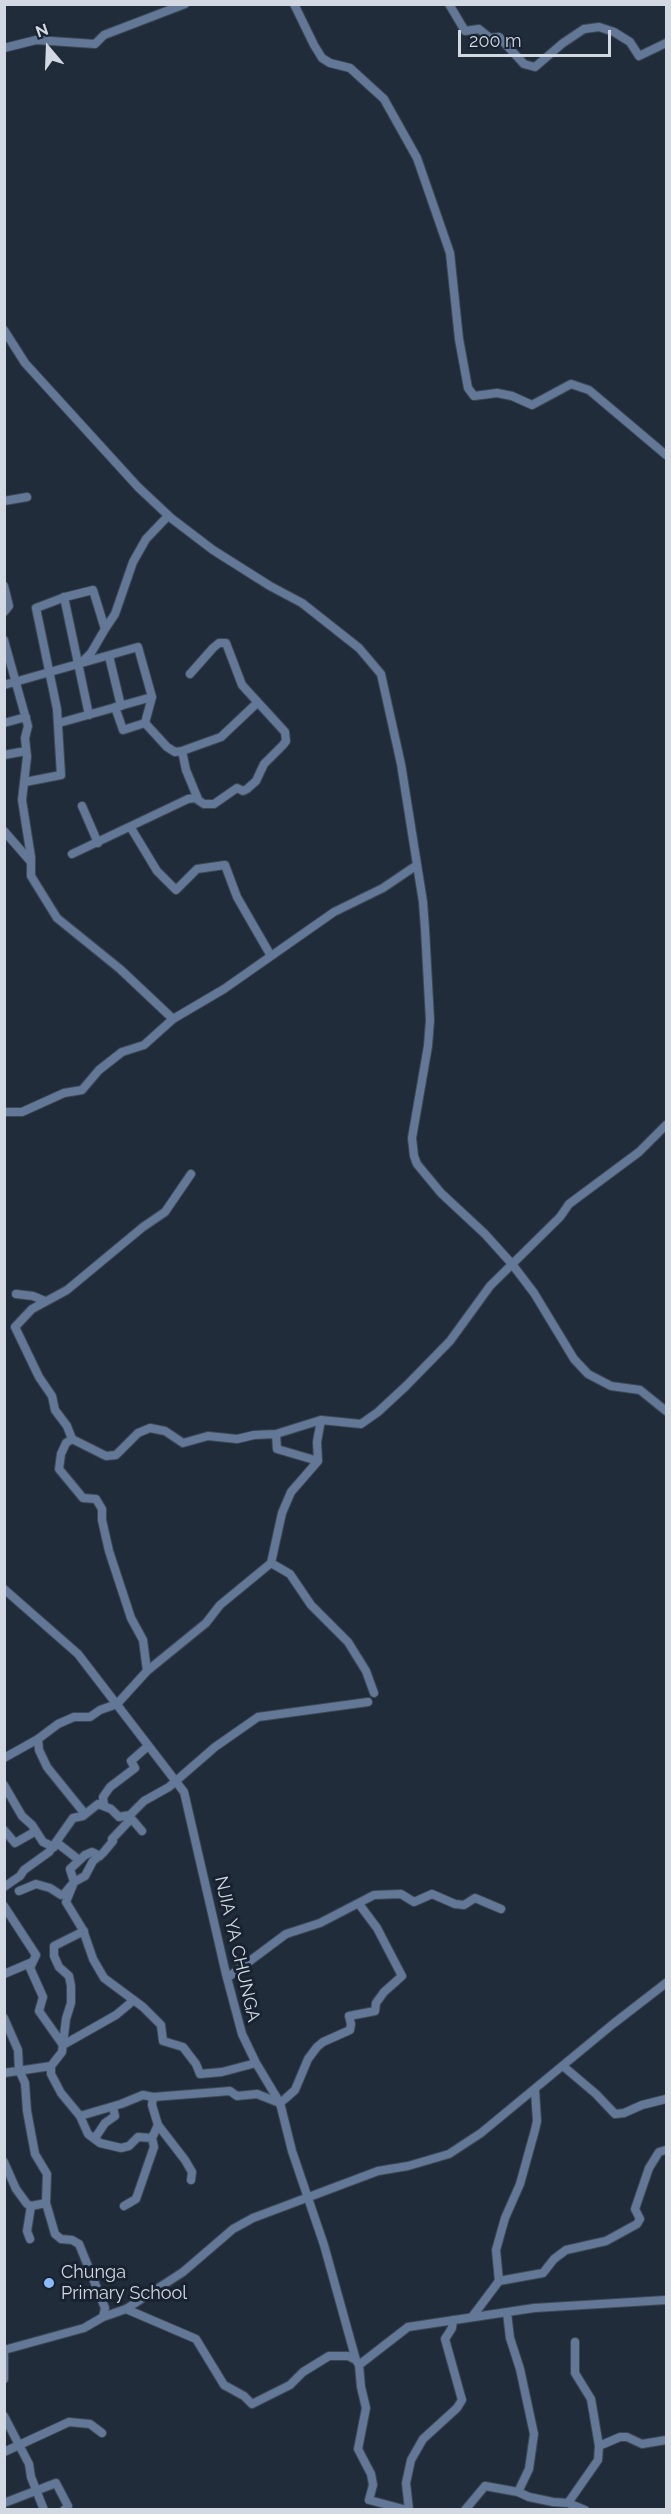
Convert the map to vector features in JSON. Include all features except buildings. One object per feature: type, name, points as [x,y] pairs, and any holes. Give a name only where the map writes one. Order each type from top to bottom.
[{"type":"street","points":[[4,48],[36,40],[95,44],[104,35],[125,29],[151,16],[185,4]]},
{"type":"street","points":[[294,4],[322,58],[330,63],[350,68],[384,99],[417,158],[450,253],[459,339],[468,388],[474,396],[497,393],[512,396],[532,405],[571,384],[589,390],[666,455]]},
{"type":"street","points":[[449,4],[465,31],[479,29],[490,38],[499,37],[524,64],[535,67],[563,43],[584,29],[599,27],[614,32],[630,42],[639,56],[666,43]]},
{"type":"street","points":[[4,330],[25,363],[125,474],[168,516],[213,550],[302,603],[345,636],[381,674],[387,694],[423,911],[430,1020],[428,1046],[411,1146],[417,1164],[431,1182],[512,1264],[534,1293],[574,1359],[588,1374],[611,1386],[640,1390],[666,1411]]},
{"type":"street","points":[[4,501],[27,497]]},
{"type":"street","points":[[79,665],[91,653],[115,614],[133,561],[146,539],[168,516]]},
{"type":"street","points":[[4,586],[9,606],[4,612]]},
{"type":"street","points":[[25,782],[61,775],[59,723],[35,611],[40,605],[93,590],[105,629]]},
{"type":"street","points":[[64,597],[89,715]]},
{"type":"street","points":[[4,640],[28,726],[25,738],[25,782],[22,800],[31,876],[57,918],[120,969],[173,1019]]},
{"type":"street","points":[[72,854],[188,799],[198,800],[204,804],[214,804],[237,788],[243,791],[247,789],[256,781],[264,764],[286,741],[285,732],[242,685],[226,643],[219,643],[213,648],[190,674]]},
{"type":"street","points":[[4,685],[138,647],[152,697],[145,723]]},
{"type":"street","points":[[110,656],[123,730],[145,723]]},
{"type":"street","points":[[59,723],[152,697]]},
{"type":"street","points":[[145,723],[166,747],[175,752],[182,751],[221,737],[257,703]]},
{"type":"street","points":[[4,723],[26,717]]},
{"type":"street","points":[[4,755],[26,751]]},
{"type":"street","points":[[182,751],[186,770],[198,800]]},
{"type":"street","points":[[82,806],[98,843]]},
{"type":"street","points":[[131,828],[158,871],[176,890],[197,869],[225,866],[237,897],[271,956]]},
{"type":"street","points":[[4,831],[31,862]]},
{"type":"street","points":[[4,1112],[22,1112],[64,1093],[82,1090],[99,1070],[122,1052],[144,1045],[173,1019],[224,989],[334,912],[383,888],[417,865]]},
{"type":"street","points":[[191,1174],[165,1212],[143,1227],[85,1277],[55,1299],[45,1301],[32,1309],[15,1327],[72,1439],[106,1456],[116,1455],[138,1433],[150,1428],[165,1431],[183,1443],[208,1436],[237,1438],[276,1434],[321,1420],[361,1424],[378,1412],[450,1341],[490,1286],[560,1217],[569,1204],[639,1152],[666,1125]]},
{"type":"street","points":[[16,1294],[33,1296],[45,1301]]},
{"type":"street","points":[[4,1758],[38,1739],[58,1724],[74,1718],[90,1717],[100,1710],[117,1704],[147,1671],[206,1623],[220,1605],[271,1563],[282,1513],[291,1492],[318,1461],[317,1442],[321,1420]]},
{"type":"street","points":[[276,1434],[277,1449],[318,1461]]},
{"type":"street","points":[[72,1439],[66,1443],[59,1462],[59,1469],[83,1498],[96,1499],[102,1509],[102,1520],[109,1551],[130,1618],[143,1640],[147,1671]]},
{"type":"street","points":[[271,1563],[290,1575],[311,1605],[348,1642],[366,1671],[374,1693]]},
{"type":"street","name":"NJIA YA CHUNGA","points":[[4,1589],[78,1654],[184,1792],[242,2034],[256,2064],[280,2103],[306,2198],[324,2246],[358,2362],[366,2408],[358,2449],[371,2474],[373,2485],[366,2510]]},
{"type":"street","points":[[19,1891],[36,1884],[50,1888],[61,1895],[64,1894],[74,1882],[85,1876],[93,1861],[100,1856],[144,1801],[169,1787],[220,1743],[258,1717],[369,1702]]},
{"type":"street","points":[[38,1739],[39,1750],[47,1767],[85,1814]]},
{"type":"street","points":[[104,1806],[103,1797],[110,1787],[135,1768],[131,1761],[148,1746]]},
{"type":"street","points":[[4,1785],[18,1811],[43,1842],[55,1844],[79,1860]]},
{"type":"street","points":[[4,1887],[55,1844],[73,1818],[85,1814],[94,1806],[111,1809],[119,1817],[130,1816]]},
{"type":"street","points":[[130,1816],[142,1831]]},
{"type":"street","points":[[4,1830],[15,1843],[36,1832]]},
{"type":"street","points":[[100,1856],[92,1852],[70,1869],[74,1882],[66,1902],[84,1932],[93,1959],[104,1978],[134,2000],[161,2025],[163,2041],[183,2047],[196,2064],[200,2074],[222,2072],[256,2064]]},
{"type":"street","points":[[227,1978],[286,1934],[320,1923],[374,1896],[401,1894],[414,1902],[432,1894],[455,1904],[464,1905],[475,1898],[501,1909]]},
{"type":"street","points":[[80,2116],[113,2107],[143,2095],[153,2097],[230,2091],[237,2096],[257,2094],[280,2103],[295,2090],[308,2059],[317,2047],[350,2030],[349,2016],[364,2011],[375,2011],[376,2003],[384,1992],[402,1976],[377,1928],[359,1904]]},
{"type":"street","points":[[4,1906],[36,1955],[30,1963],[4,1974]]},
{"type":"street","points":[[4,2073],[51,2066],[62,2052],[66,2019],[71,2002],[71,1986],[69,1976],[59,1967],[54,1956],[54,1946],[84,1932]]},
{"type":"street","points":[[30,1963],[43,1997],[39,2011],[63,2044]]},
{"type":"street","points":[[4,2379],[4,2352],[84,2328],[103,2317],[126,2309],[183,2272],[233,2229],[253,2218],[378,2171],[408,2166],[449,2154],[481,2133],[666,1983]]},
{"type":"street","points":[[63,2044],[116,2015],[134,2000]]},
{"type":"street","points":[[4,2018],[18,2050],[19,2070],[26,2087],[27,2111],[35,2154],[47,2174],[46,2203],[49,2206],[55,2234],[61,2239],[72,2240],[79,2244],[105,2308],[103,2317]]},
{"type":"street","points":[[51,2066],[55,2082],[80,2116],[88,2134],[100,2143],[121,2148],[129,2146],[138,2137],[152,2138]]},
{"type":"street","points":[[563,2066],[596,2094],[615,2114],[666,2099]]},
{"type":"street","points":[[499,2282],[496,2250],[505,2218],[520,2184],[535,2130],[537,2121],[535,2090]]},
{"type":"street","points":[[153,2097],[152,2105],[158,2126],[185,2160],[192,2172],[191,2180]]},
{"type":"street","points":[[95,2138],[105,2123],[115,2116],[113,2107]]},
{"type":"street","points":[[124,2206],[136,2199],[154,2146],[152,2138],[158,2126]]},
{"type":"street","points":[[472,2317],[499,2282],[543,2273],[554,2259],[566,2250],[606,2241],[637,2224],[640,2220],[635,2209],[649,2168],[654,2157],[666,2150]]},
{"type":"street","points":[[5,2161],[16,2189],[31,2206]]},
{"type":"street","points":[[31,2206],[46,2203]]},
{"type":"street","points":[[30,2239],[27,2231],[31,2206]]},
{"type":"street","points":[[126,2309],[196,2339],[224,2385],[244,2396],[252,2404],[290,2385],[303,2373],[329,2356],[348,2356],[358,2362],[408,2327],[534,2308],[666,2300]]},
{"type":"street","points":[[507,2313],[510,2338],[520,2369],[534,2434],[529,2469],[518,2492]]},
{"type":"street","points":[[369,2500],[408,2510],[406,2483],[411,2460],[423,2439],[457,2409],[462,2400],[445,2339],[452,2328],[453,2320]]},
{"type":"street","points":[[568,2503],[598,2460],[600,2446],[591,2399],[575,2373],[575,2342]]},
{"type":"street","points":[[4,2416],[29,2464],[31,2476],[44,2510]]},
{"type":"street","points":[[4,2452],[69,2422],[90,2424],[102,2433]]},
{"type":"street","points":[[600,2446],[612,2439],[627,2437],[642,2444],[666,2439]]},
{"type":"street","points":[[5,2506],[36,2490],[56,2483],[68,2506],[64,2510]]},
{"type":"street","points":[[465,2510],[484,2486],[568,2503],[585,2510]]},
{"type":"place","name":"Chunga Primary School","points":[[49,2283]]}]
